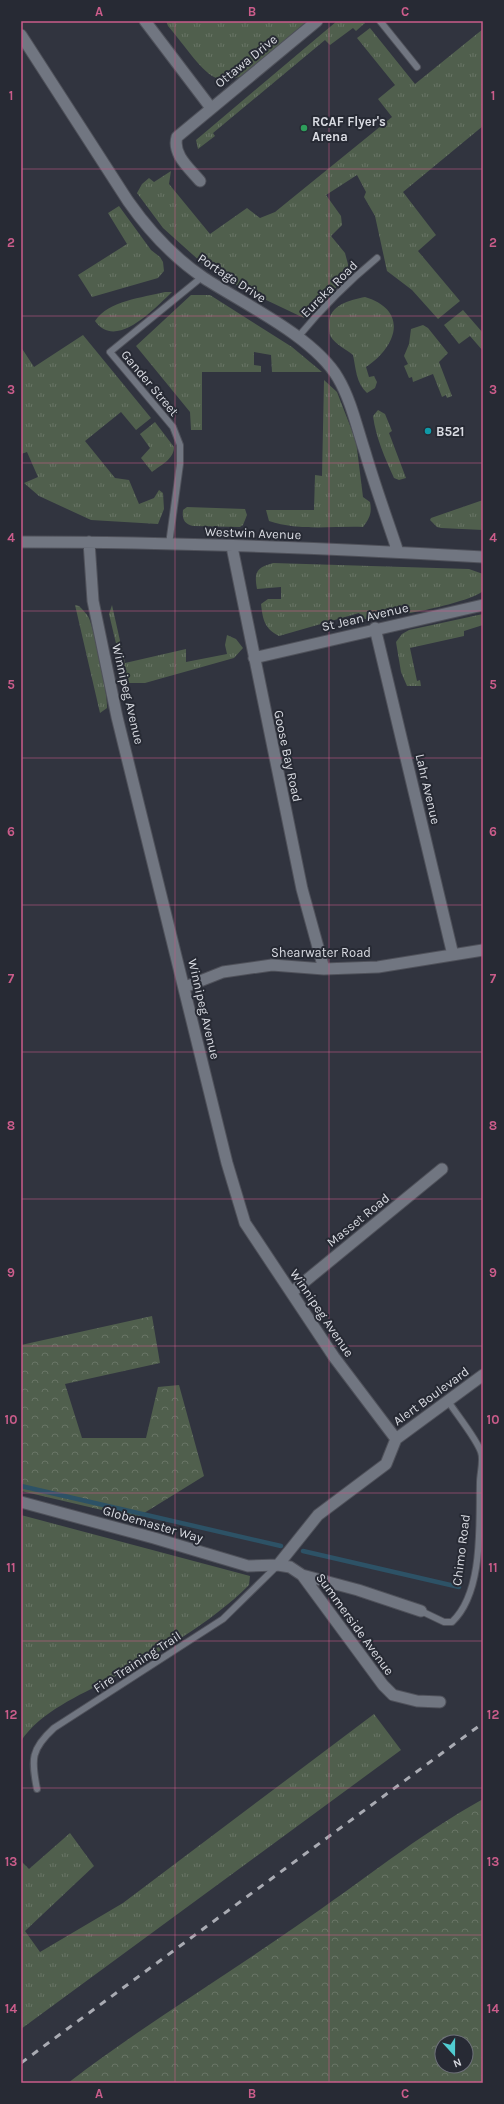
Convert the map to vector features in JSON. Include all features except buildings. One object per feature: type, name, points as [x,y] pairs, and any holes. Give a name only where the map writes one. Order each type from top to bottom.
[{"type":"street","points":[[145,21],[211,108]]},
{"type":"street","name":"Ottawa Drive","points":[[200,181],[177,152],[174,145],[177,137],[183,130],[317,21]]},
{"type":"street","name":"Portage Drive","points":[[21,35],[145,226],[162,244],[202,277],[298,337],[318,354],[338,378],[351,409],[398,552]]},
{"type":"street","name":"Westwin Avenue","points":[[21,542],[169,544],[398,552],[483,557]]},
{"type":"street","name":"Winnipeg Avenue","points":[[89,542],[93,601],[116,709],[227,1163],[245,1223],[334,1357],[396,1439]]},
{"type":"street","name":"Goose Bay Road","points":[[232,547],[302,888],[324,968]]},
{"type":"street","name":"St Jean Avenue","points":[[254,658],[375,628],[483,605]]},
{"type":"street","name":"Lahr Avenue","points":[[375,628],[453,955]]},
{"type":"street","name":"Shearwater Road","points":[[185,987],[223,972],[272,965],[324,968],[378,966],[483,950]]},
{"type":"street","name":"Masset Road","points":[[292,1292],[442,1169]]},
{"type":"street","name":"Alert Boulevard","points":[[396,1439],[483,1376]]},
{"type":"street","points":[[278,1565],[318,1515],[386,1464],[396,1439]]},
{"type":"street","name":"Globemaster Way","points":[[21,1502],[248,1566],[278,1565]]},
{"type":"street","name":"Summerside Avenue","points":[[278,1565],[290,1567],[302,1575],[383,1685],[393,1695],[417,1701],[440,1702]]},
{"type":"street","name":"Chimo Road","points":[[302,1575],[358,1590],[421,1611]]},
{"type":"lane","points":[[380,21],[417,67]]},
{"type":"lane","name":"Eureka Road","points":[[298,337],[312,319],[354,277],[377,258]]},
{"type":"lane","name":"Gander Street","points":[[169,544],[180,464],[180,445],[173,427],[110,352],[202,277]]},
{"type":"lane","name":"Chimo Road","points":[[421,1611],[444,1622],[452,1622],[457,1617],[465,1607],[472,1590],[478,1545],[482,1453],[448,1401]]},
{"type":"lane","name":"Fire Training Trail","points":[[37,1789],[32,1767],[35,1751],[40,1740],[54,1728],[227,1616],[242,1598],[278,1565]]},
{"type":"green space","points":[[166,21],[307,21],[244,75],[226,80],[218,79],[209,74],[190,54],[168,26]]},
{"type":"green space","points":[[337,21],[363,21],[365,23],[356,31],[353,28],[330,45],[325,40],[213,133],[215,136],[198,149],[196,140]]},
{"type":"green space","points":[[370,28],[415,84],[483,29],[483,126],[403,192],[436,235],[418,251],[460,301],[438,319],[412,290],[387,271],[375,216],[364,197],[366,192],[357,175],[326,195],[341,216],[342,225],[331,236],[345,253],[349,268],[343,282],[326,296],[312,314],[304,318],[241,288],[202,263],[163,228],[137,193],[142,184],[149,178],[154,182],[171,171],[169,184],[210,234],[247,208],[260,218],[275,212],[392,117],[378,99],[395,85],[357,38]]},
{"type":"green space","points":[[119,206],[151,250],[160,257],[163,262],[164,271],[158,278],[92,297],[78,275],[127,244],[108,213]]},
{"type":"green space","points":[[172,292],[146,316],[135,324],[124,329],[114,331],[104,329],[95,321],[101,314],[117,304],[136,298]]},
{"type":"green space","points":[[191,295],[210,295],[292,347],[322,372],[272,372],[271,355],[254,352],[254,365],[261,366],[261,372],[202,372],[202,430],[191,430],[190,412],[136,346]]},
{"type":"green space","points":[[365,297],[379,303],[388,311],[393,320],[394,330],[391,340],[385,350],[366,367],[369,377],[374,376],[377,382],[375,388],[367,393],[363,389],[359,380],[353,355],[333,340],[329,328],[330,318],[336,308],[347,302]]},
{"type":"green space","points":[[463,310],[483,333],[483,351],[470,336],[459,344],[444,325]]},
{"type":"green space","points":[[423,325],[428,328],[448,353],[439,362],[452,396],[447,398],[446,395],[442,397],[433,374],[413,382],[412,377],[409,378],[404,366],[408,364],[404,356],[409,344],[411,329]]},
{"type":"green space","points":[[83,335],[151,418],[136,430],[121,412],[85,441],[115,478],[129,480],[139,504],[154,498],[159,490],[163,493],[164,509],[158,524],[91,520],[39,496],[24,483],[38,477],[27,452],[21,454],[21,347],[34,367]]},
{"type":"green space","points":[[324,380],[337,392],[356,441],[363,497],[370,502],[371,506],[370,515],[363,527],[303,527],[280,524],[269,521],[266,510],[314,510],[315,475],[322,476]]},
{"type":"green space","points":[[378,410],[385,414],[392,431],[389,433],[406,478],[399,480],[394,478],[384,455],[376,432],[373,416]]},
{"type":"green space","points":[[155,422],[174,447],[172,455],[152,472],[141,458],[150,448],[140,434]]},
{"type":"green space","points":[[483,500],[483,530],[441,528],[437,527],[430,520],[431,518]]},
{"type":"green space","points":[[187,507],[245,509],[247,515],[243,525],[240,527],[193,526],[188,524],[183,518],[183,510]]},
{"type":"green space","points":[[273,563],[469,569],[483,574],[483,591],[461,601],[426,610],[364,619],[359,613],[279,636],[267,627],[261,604],[268,599],[281,599],[281,587],[257,589],[256,583],[256,575],[260,569]]},
{"type":"green space","points":[[75,605],[79,606],[89,618],[98,649],[107,700],[107,708],[100,713]]},
{"type":"green space","points":[[112,605],[125,663],[186,649],[186,662],[227,654],[225,645],[227,635],[236,639],[243,648],[234,658],[145,683],[129,683],[124,677],[109,614]]},
{"type":"green space","points":[[483,614],[483,625],[464,631],[464,636],[410,648],[417,681],[420,680],[421,686],[407,686],[401,672],[396,642],[402,634],[409,630]]},
{"type":"green space","points":[[152,1316],[160,1363],[65,1384],[82,1438],[146,1438],[158,1387],[179,1385],[204,1476],[136,1518],[21,1491],[21,1345]]},
{"type":"green space","points":[[21,1515],[250,1576],[249,1585],[201,1625],[147,1658],[61,1705],[29,1730],[21,1741]]},
{"type":"green space","points":[[374,1714],[401,1750],[21,2029],[21,1861],[29,1869],[70,1833],[94,1866],[25,1931],[40,1952],[123,1903]]},
{"type":"green space","points":[[483,1799],[483,2083],[68,2083],[124,2042],[269,1945],[435,1828]]},
{"type":"waterway","points":[[21,1486],[281,1546]]},
{"type":"waterway","points":[[303,1551],[459,1587]]},
{"type":"railway","points":[[21,2063],[483,1723]]},
{"type":"place","name":"RCAF Flyer's Arena","points":[[304,128]]},
{"type":"place","name":"B521","points":[[428,431]]}]
